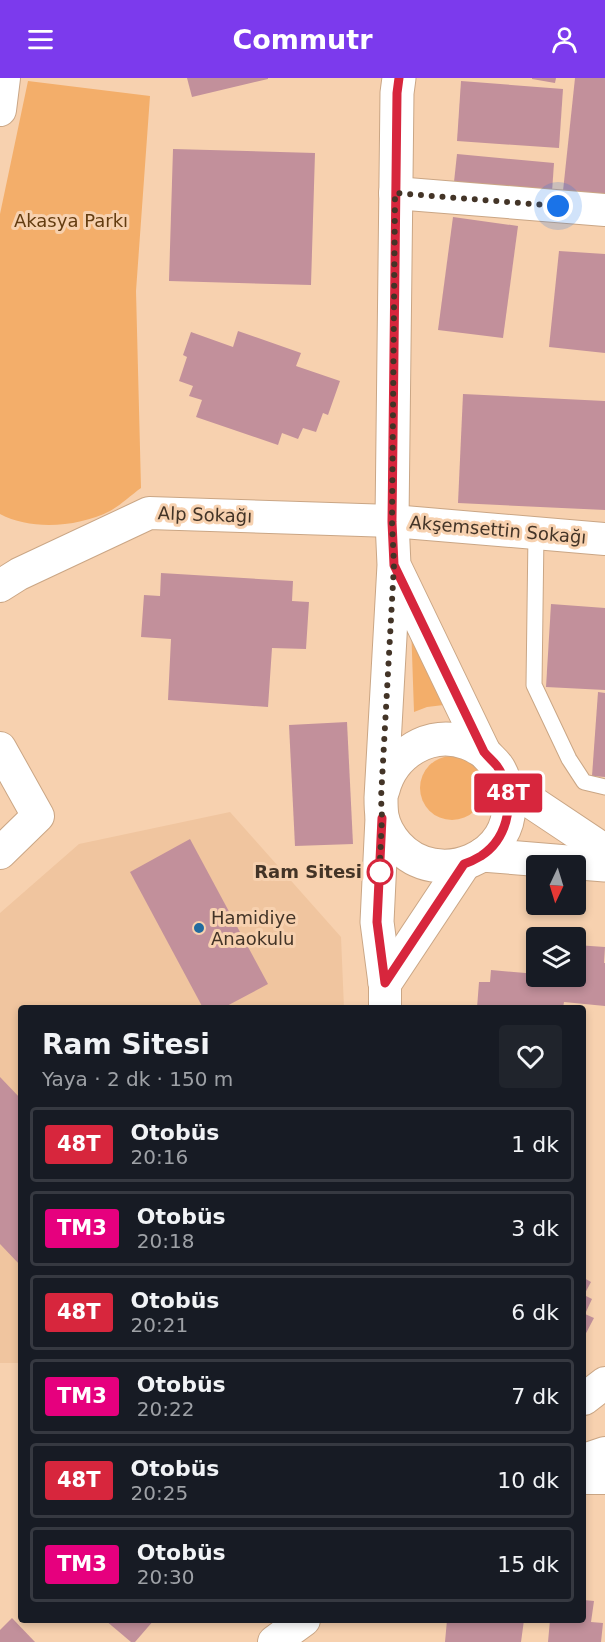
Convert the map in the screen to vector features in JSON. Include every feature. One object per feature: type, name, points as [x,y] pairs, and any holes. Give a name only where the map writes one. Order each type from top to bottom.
[{"type":"street","points":[[0,110],[3,78]]},
{"type":"street","points":[[385,996],[377,922],[394,565],[392,522],[395,193],[399,78]]},
{"type":"street","points":[[395,193],[605,210]]},
{"type":"street","name":"Alp Sokağı","points":[[0,586],[19,574],[149,513],[392,522]]},
{"type":"street","name":"Akşemsettin Sokağı","points":[[392,522],[605,538]]},
{"type":"street","points":[[385,996],[473,860],[496,842],[506,824],[509,804],[506,785],[497,766],[484,752],[394,565]]},
{"type":"street","points":[[484,752],[466,743],[447,739],[428,741],[410,750],[396,762],[386,779],[382,808],[391,838],[404,853],[423,863],[443,867],[473,860],[605,865]]},
{"type":"street","points":[[0,748],[38,816],[0,853]]},
{"type":"street","points":[[506,785],[605,851]]},
{"type":"street","points":[[586,1397],[605,1383]]},
{"type":"street","points":[[586,1459],[605,1453]]},
{"type":"street","points":[[586,1478],[605,1478]]},
{"type":"street","points":[[274,1642],[300,1623]]},
{"type":"lane","points":[[536,533],[534,685],[569,759],[584,782],[605,788]]},
{"type":"shaded area","points":[[230,812],[341,937],[344,1005],[18,1005],[18,1363],[0,1363],[0,913],[79,844]]},
{"type":"green space","name":"Akasya Parkı","points":[[28,81],[150,96],[136,291],[141,488],[110,511],[84,521],[55,525],[26,523],[0,514],[0,214]]},
{"type":"green space","points":[[411,624],[452,704],[427,707],[414,712]]},
{"type":"green space","points":[[452,756],[470,762],[478,770],[484,788],[478,806],[470,814],[452,820],[434,814],[426,806],[420,788],[426,770],[434,762]]},
{"type":"building","points":[[187,78],[268,78],[268,79],[192,97]]},
{"type":"building","points":[[532,78],[556,78],[555,83]]},
{"type":"building","points":[[575,78],[605,78],[605,195],[563,191]]},
{"type":"building","points":[[461,81],[563,89],[559,148],[457,141]]},
{"type":"building","points":[[173,149],[315,153],[311,285],[169,281]]},
{"type":"building","points":[[457,154],[554,163],[552,192],[454,182]]},
{"type":"building","points":[[453,217],[518,226],[503,338],[438,330]]},
{"type":"building","points":[[559,251],[605,254],[605,353],[549,347]]},
{"type":"building","points":[[238,331],[301,353],[296,366],[340,381],[328,415],[323,413],[316,432],[303,428],[298,439],[282,433],[278,445],[196,417],[202,400],[189,396],[193,386],[179,381],[187,357],[183,355],[191,332],[233,347]]},
{"type":"building","points":[[463,394],[605,401],[605,510],[458,503]]},
{"type":"building","points":[[161,573],[293,581],[292,601],[309,602],[306,649],[272,648],[268,707],[168,700],[171,639],[141,637],[144,595],[160,596]]},
{"type":"building","points":[[551,604],[605,608],[605,690],[546,687]]},
{"type":"building","points":[[598,692],[605,693],[605,777],[592,776]]},
{"type":"building","points":[[347,722],[353,844],[295,846],[289,725]]},
{"type":"building","name":"Hamidiye Anaokulu","points":[[190,839],[268,984],[229,1005],[201,1005],[130,872]]},
{"type":"building","points":[[586,946],[605,947],[605,1006],[564,1002],[564,1005],[477,1005],[479,982],[490,982],[491,970],[526,973],[526,987],[586,987]]},
{"type":"building","points":[[0,1077],[18,1096],[18,1263],[0,1244]]},
{"type":"building","points":[[586,1279],[591,1282],[586,1291]]},
{"type":"building","points":[[586,1296],[592,1299],[586,1312]]},
{"type":"building","points":[[586,1314],[594,1318],[586,1333]]},
{"type":"building","points":[[586,1600],[594,1601],[591,1622],[603,1623],[601,1642],[548,1642],[550,1623],[586,1623]]},
{"type":"building","points":[[12,1618],[35,1642],[0,1642],[0,1630]]},
{"type":"building","points":[[109,1623],[151,1623],[135,1642],[131,1642]]},
{"type":"building","points":[[447,1623],[524,1623],[521,1642],[445,1642]]},
{"type":"bus line","name":"48T","points":[[382,818],[377,922],[385,983],[464,864],[482,855],[496,842],[506,824],[509,804],[506,785],[497,766],[484,752],[394,565],[392,522],[399,78]]},
{"type":"place","name":"Ram Sitesi","points":[[380,872]]},
{"type":"place","name":"Hamidiye Anaokulu","points":[[199,928]]},
{"type":"route","points":[[380,872],[379,881],[381,798],[394,565],[392,522],[395,193],[558,206]]}]
